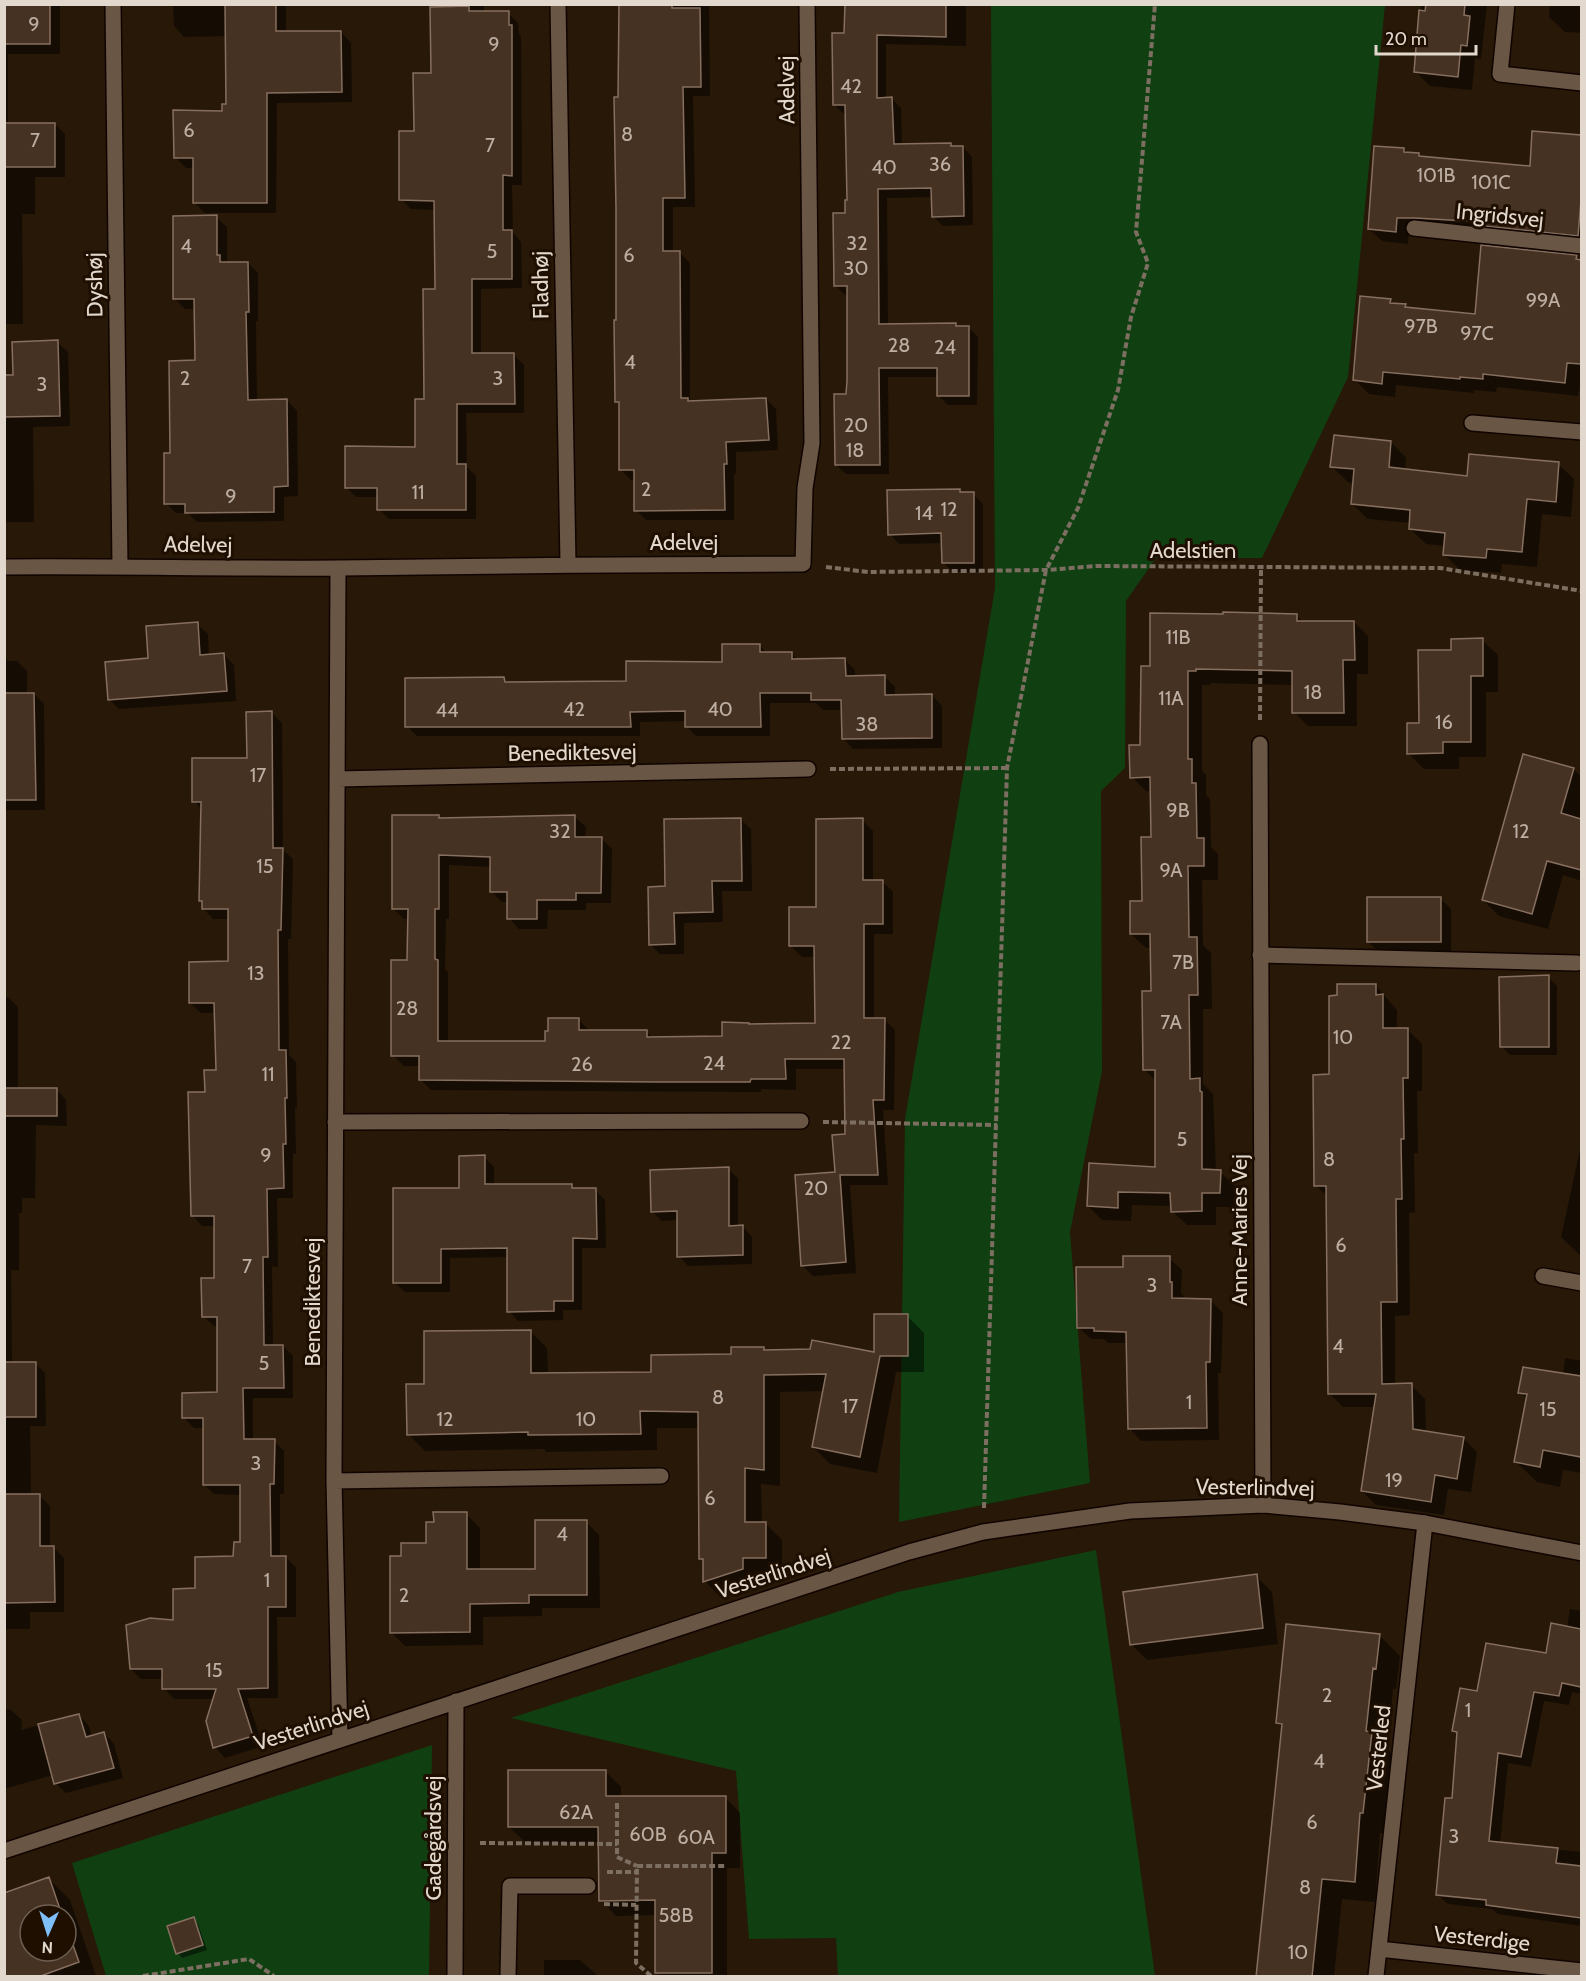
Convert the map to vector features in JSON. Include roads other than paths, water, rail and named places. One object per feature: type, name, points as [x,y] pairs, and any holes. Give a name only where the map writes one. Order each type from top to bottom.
[{"type":"street","name":"Dyshøj","points":[[113,4],[120,566]]},
{"type":"street","name":"Fladhøj","points":[[558,4],[568,564]]},
{"type":"street","name":"Adelvej","points":[[4,567],[338,568],[568,564],[803,564],[805,488],[812,443],[807,4]]},
{"type":"street","points":[[1507,4],[1500,74],[1581,83]]},
{"type":"street","name":"Ingridsvej","points":[[1414,228],[1581,246]]},
{"type":"street","points":[[1472,423],[1581,432]]},
{"type":"street","name":"Benediktesvej","points":[[338,568],[334,1481],[340,1739]]},
{"type":"street","name":"Anne-Maries Vej","points":[[1260,744],[1263,1505]]},
{"type":"street","name":"Benediktesvej","points":[[337,779],[808,769]]},
{"type":"street","points":[[1260,955],[1576,963]]},
{"type":"street","points":[[335,1122],[801,1121]]},
{"type":"street","points":[[1543,1276],[1581,1283]]},
{"type":"street","points":[[334,1481],[661,1476]]},
{"type":"street","name":"Vesterlindvej","points":[[4,1851],[909,1552],[983,1532],[1130,1511],[1263,1505],[1425,1523],[1581,1553]]},
{"type":"street","name":"Vesterled","points":[[1376,1977],[1425,1523]]},
{"type":"street","name":"Gadegårdsvej","points":[[455,1977],[456,1701]]},
{"type":"street","points":[[508,1977],[510,1886],[588,1886]]},
{"type":"street","name":"Vesterdige","points":[[1379,1949],[1581,1971]]}]
